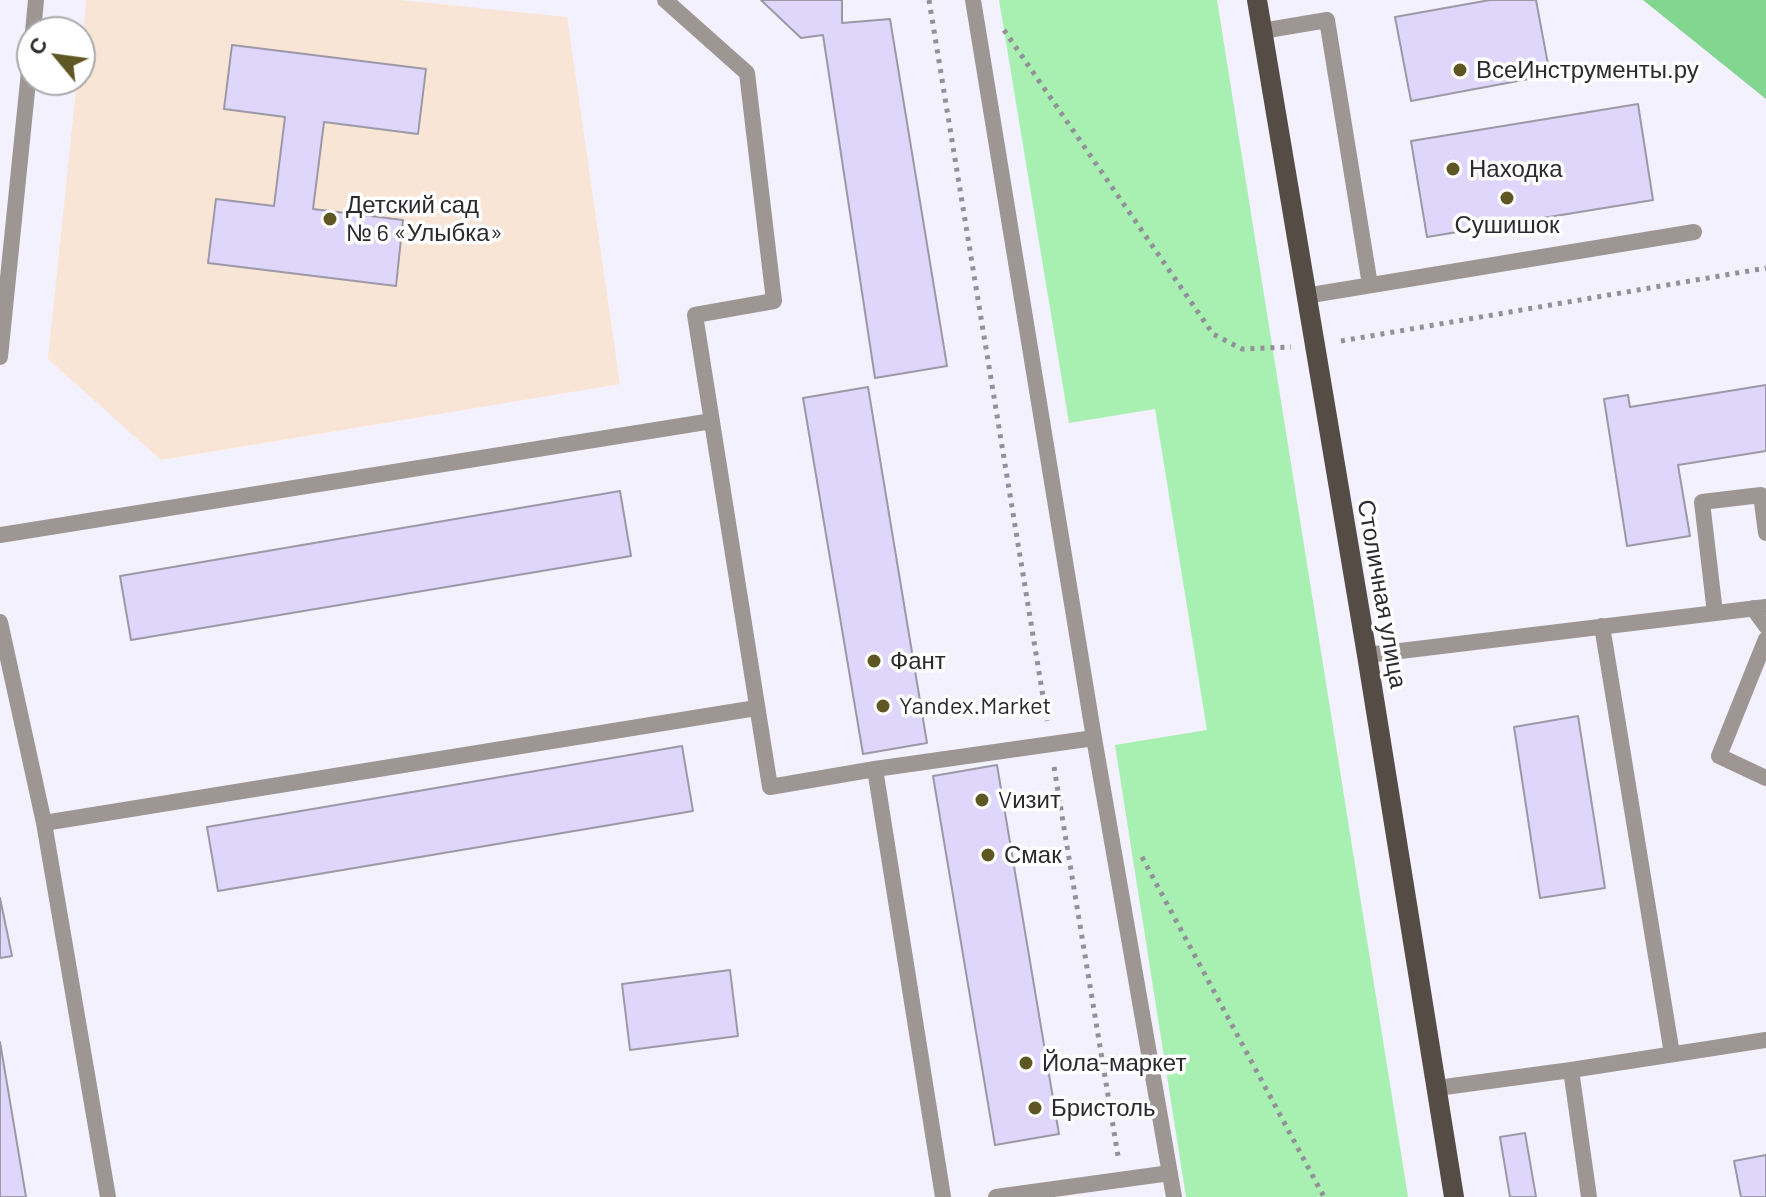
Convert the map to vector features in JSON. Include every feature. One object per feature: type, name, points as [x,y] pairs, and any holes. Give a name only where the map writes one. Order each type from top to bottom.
[{"type":"main road","name":"Столичная улица","points":[[1257,0],[1454,1197]]},
{"type":"lane","points":[[665,0],[747,73],[774,301],[695,315],[770,787],[1094,738]]},
{"type":"lane","points":[[973,0],[1094,738],[1174,1197]]},
{"type":"lane","points":[[1262,31],[1327,20],[1370,285]]},
{"type":"lane","points":[[0,357],[27,96]]},
{"type":"lane","points":[[1305,296],[1694,232]]},
{"type":"lane","points":[[0,535],[712,421]]},
{"type":"lane","points":[[1715,613],[1702,502],[1761,495],[1766,533]]},
{"type":"lane","points":[[1367,655],[1759,607],[1766,626]]},
{"type":"lane","points":[[0,622],[44,823],[108,1197]]},
{"type":"lane","points":[[1602,626],[1672,1054]]},
{"type":"lane","points":[[1766,639],[1719,756],[1766,778]]},
{"type":"lane","points":[[44,823],[756,708]]},
{"type":"lane","points":[[875,769],[943,1197]]},
{"type":"lane","points":[[1437,1088],[1766,1040]]},
{"type":"lane","points":[[1571,1070],[1589,1197]]},
{"type":"lane","points":[[996,1197],[1170,1173]]},
{"type":"path","points":[[929,0],[1122,1180]]},
{"type":"path","points":[[1141,856],[1324,1197]]},
{"type":"shaded area","name":"Детский сад № 6 «Улыбка»","points":[[86,0],[400,0],[567,17],[620,384],[161,460],[48,359],[75,96],[96,96],[96,16],[85,16]]},
{"type":"green space","points":[[999,0],[1217,0],[1408,1197],[1186,1197],[1115,745],[1207,730],[1155,409],[1069,423]]},
{"type":"green space","points":[[1643,0],[1766,0],[1766,99]]},
{"type":"building","points":[[761,0],[842,0],[842,23],[890,19],[947,366],[875,378],[823,35],[801,38]]},
{"type":"building","points":[[1490,0],[1536,0],[1550,75],[1411,101],[1395,17]]},
{"type":"building","points":[[232,45],[426,69],[418,134],[324,122],[313,209],[403,220],[396,286],[208,263],[216,199],[274,206],[285,117],[224,109]]},
{"type":"building","points":[[1638,104],[1653,200],[1427,237],[1411,141]]},
{"type":"building","points":[[1766,385],[1766,451],[1678,465],[1690,536],[1627,546],[1604,399],[1628,395],[1630,407]]},
{"type":"building","points":[[868,387],[927,743],[863,754],[803,398]]},
{"type":"building","points":[[620,491],[631,556],[131,640],[120,576]]},
{"type":"building","points":[[1578,716],[1605,888],[1540,898],[1514,727]]},
{"type":"building","points":[[682,746],[693,811],[218,891],[207,827]]},
{"type":"building","points":[[997,765],[1059,1134],[995,1145],[933,776]]},
{"type":"building","points":[[0,898],[12,956],[0,958]]},
{"type":"building","points":[[730,970],[738,1036],[630,1050],[622,984]]},
{"type":"building","points":[[0,1042],[26,1197],[0,1197]]},
{"type":"building","points":[[1525,1133],[1536,1197],[1510,1197],[1500,1137]]},
{"type":"building","points":[[1766,1155],[1766,1197],[1741,1197],[1734,1161]]},
{"type":"place","name":"ВсеИнструменты.ру","points":[[1460,70]]},
{"type":"place","name":"Находка","points":[[1453,169]]},
{"type":"place","name":"Сушишок","points":[[1507,198]]},
{"type":"place","name":"Детский сад № 6 «Улыбка»","points":[[330,219]]},
{"type":"place","name":"Фант","points":[[874,661]]},
{"type":"place","name":"Yandex.Market","points":[[883,706]]},
{"type":"place","name":"Vизит","points":[[982,800]]},
{"type":"place","name":"Смак","points":[[988,855]]},
{"type":"place","name":"Йола-маркет","points":[[1026,1063]]},
{"type":"place","name":"Бристоль","points":[[1035,1108]]}]
